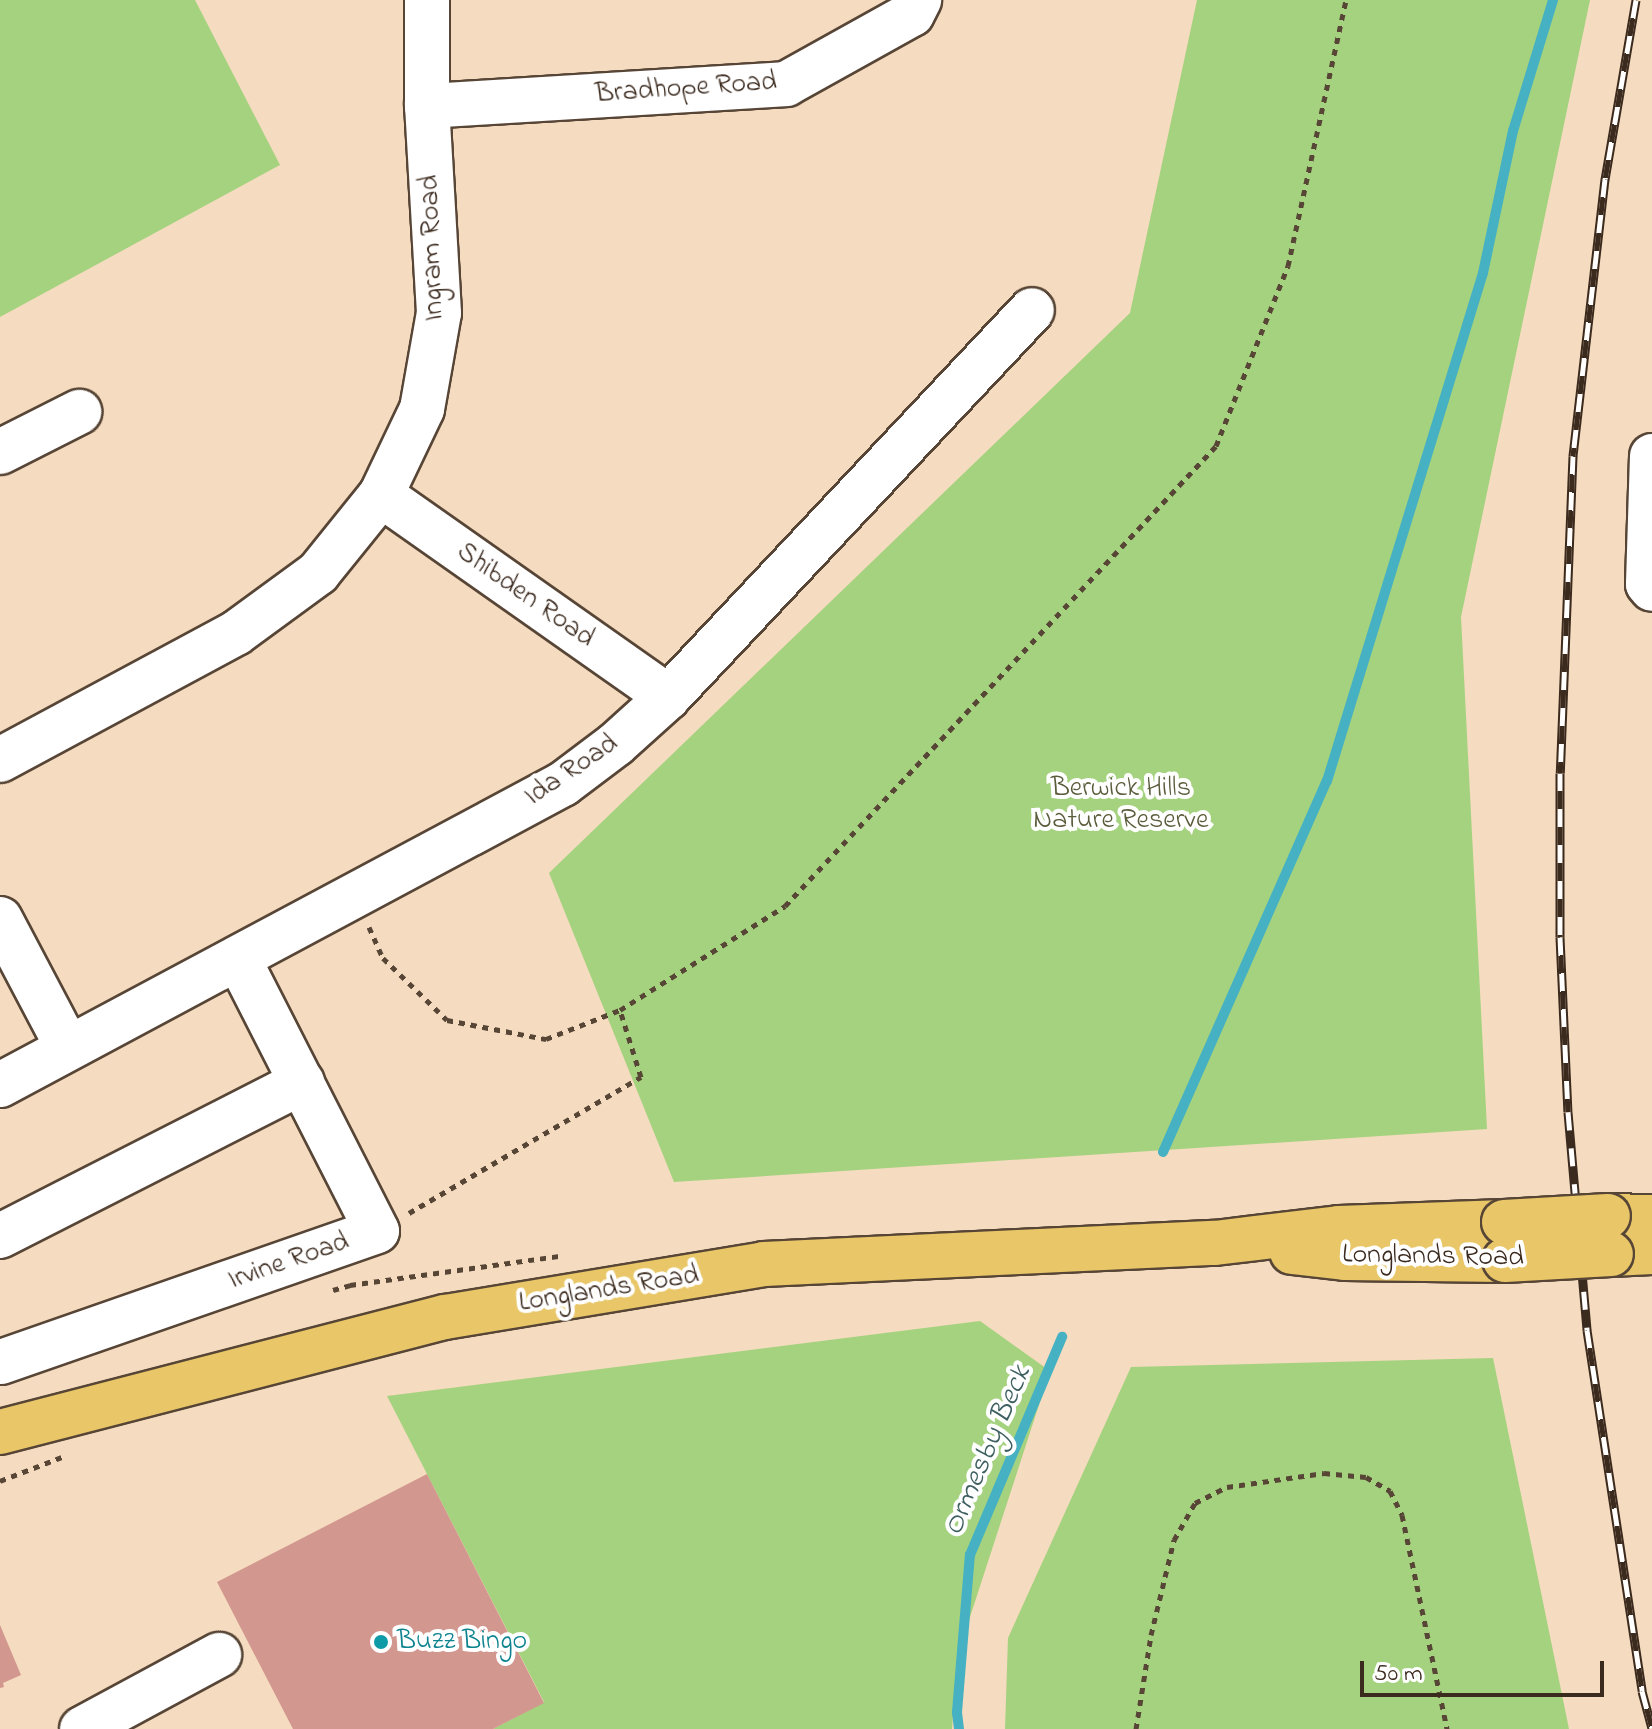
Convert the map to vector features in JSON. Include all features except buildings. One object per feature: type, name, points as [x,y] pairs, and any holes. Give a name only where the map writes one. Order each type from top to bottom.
[{"type":"main road","name":"Longlands Road","points":[[5,1428],[445,1317],[764,1264],[1215,1243],[1345,1258],[1504,1241],[1624,1241],[1652,1217]]},
{"type":"street","name":"Ingram Road","points":[[0,760],[236,633],[318,573],[381,495],[422,409],[439,313],[427,106],[427,0]]},
{"type":"street","name":"Bradhope Road","points":[[427,106],[786,84],[912,14],[919,0]]},
{"type":"street","name":"Ida Road","points":[[0,1085],[563,784],[616,744],[668,697],[1032,310]]},
{"type":"street","points":[[0,452],[79,412]]},
{"type":"street","points":[[1652,456],[1648,584],[1652,589]]},
{"type":"street","name":"Shibden Road","points":[[381,495],[668,697]]},
{"type":"street","points":[[0,919],[68,1048]]},
{"type":"street","name":"Irvine Road","points":[[1,1362],[377,1231],[238,958]]},
{"type":"street","points":[[0,1236],[302,1082]]},
{"type":"street","points":[[82,1729],[219,1655]]},
{"type":"path","points":[[355,895],[383,958],[447,1020],[546,1039],[620,1010],[785,906],[1216,446],[1288,266],[1346,0]]},
{"type":"path","points":[[377,1231],[641,1077],[620,1010]]},
{"type":"path","points":[[1136,1729],[1151,1635],[1174,1540],[1195,1503],[1227,1487],[1324,1473],[1366,1477],[1390,1491],[1402,1515],[1447,1729]]},
{"type":"green space","points":[[0,0],[195,0],[280,165],[0,317]]},
{"type":"green space","name":"Berwick Hills Nature Reserve","points":[[1197,0],[1590,0],[1461,617],[1487,1129],[674,1182],[549,873],[1130,313]]},
{"type":"green space","points":[[980,1321],[1050,1371],[957,1657],[952,1729],[493,1729],[544,1702],[387,1396]]},
{"type":"green space","points":[[1493,1358],[1569,1729],[1005,1729],[1008,1638],[1131,1367]]},
{"type":"waterway","points":[[1163,1152],[1327,781],[1483,273],[1513,131],[1553,0]]},
{"type":"waterway","name":"Ormesby Beck","points":[[959,1729],[957,1712],[970,1555],[1062,1337]]},
{"type":"railway","points":[[1636,0],[1605,179],[1573,456],[1560,773],[1560,937],[1568,1112],[1587,1330],[1642,1691],[1652,1728]]},
{"type":"place","name":"Buzz Bingo","points":[[381,1642]]}]
